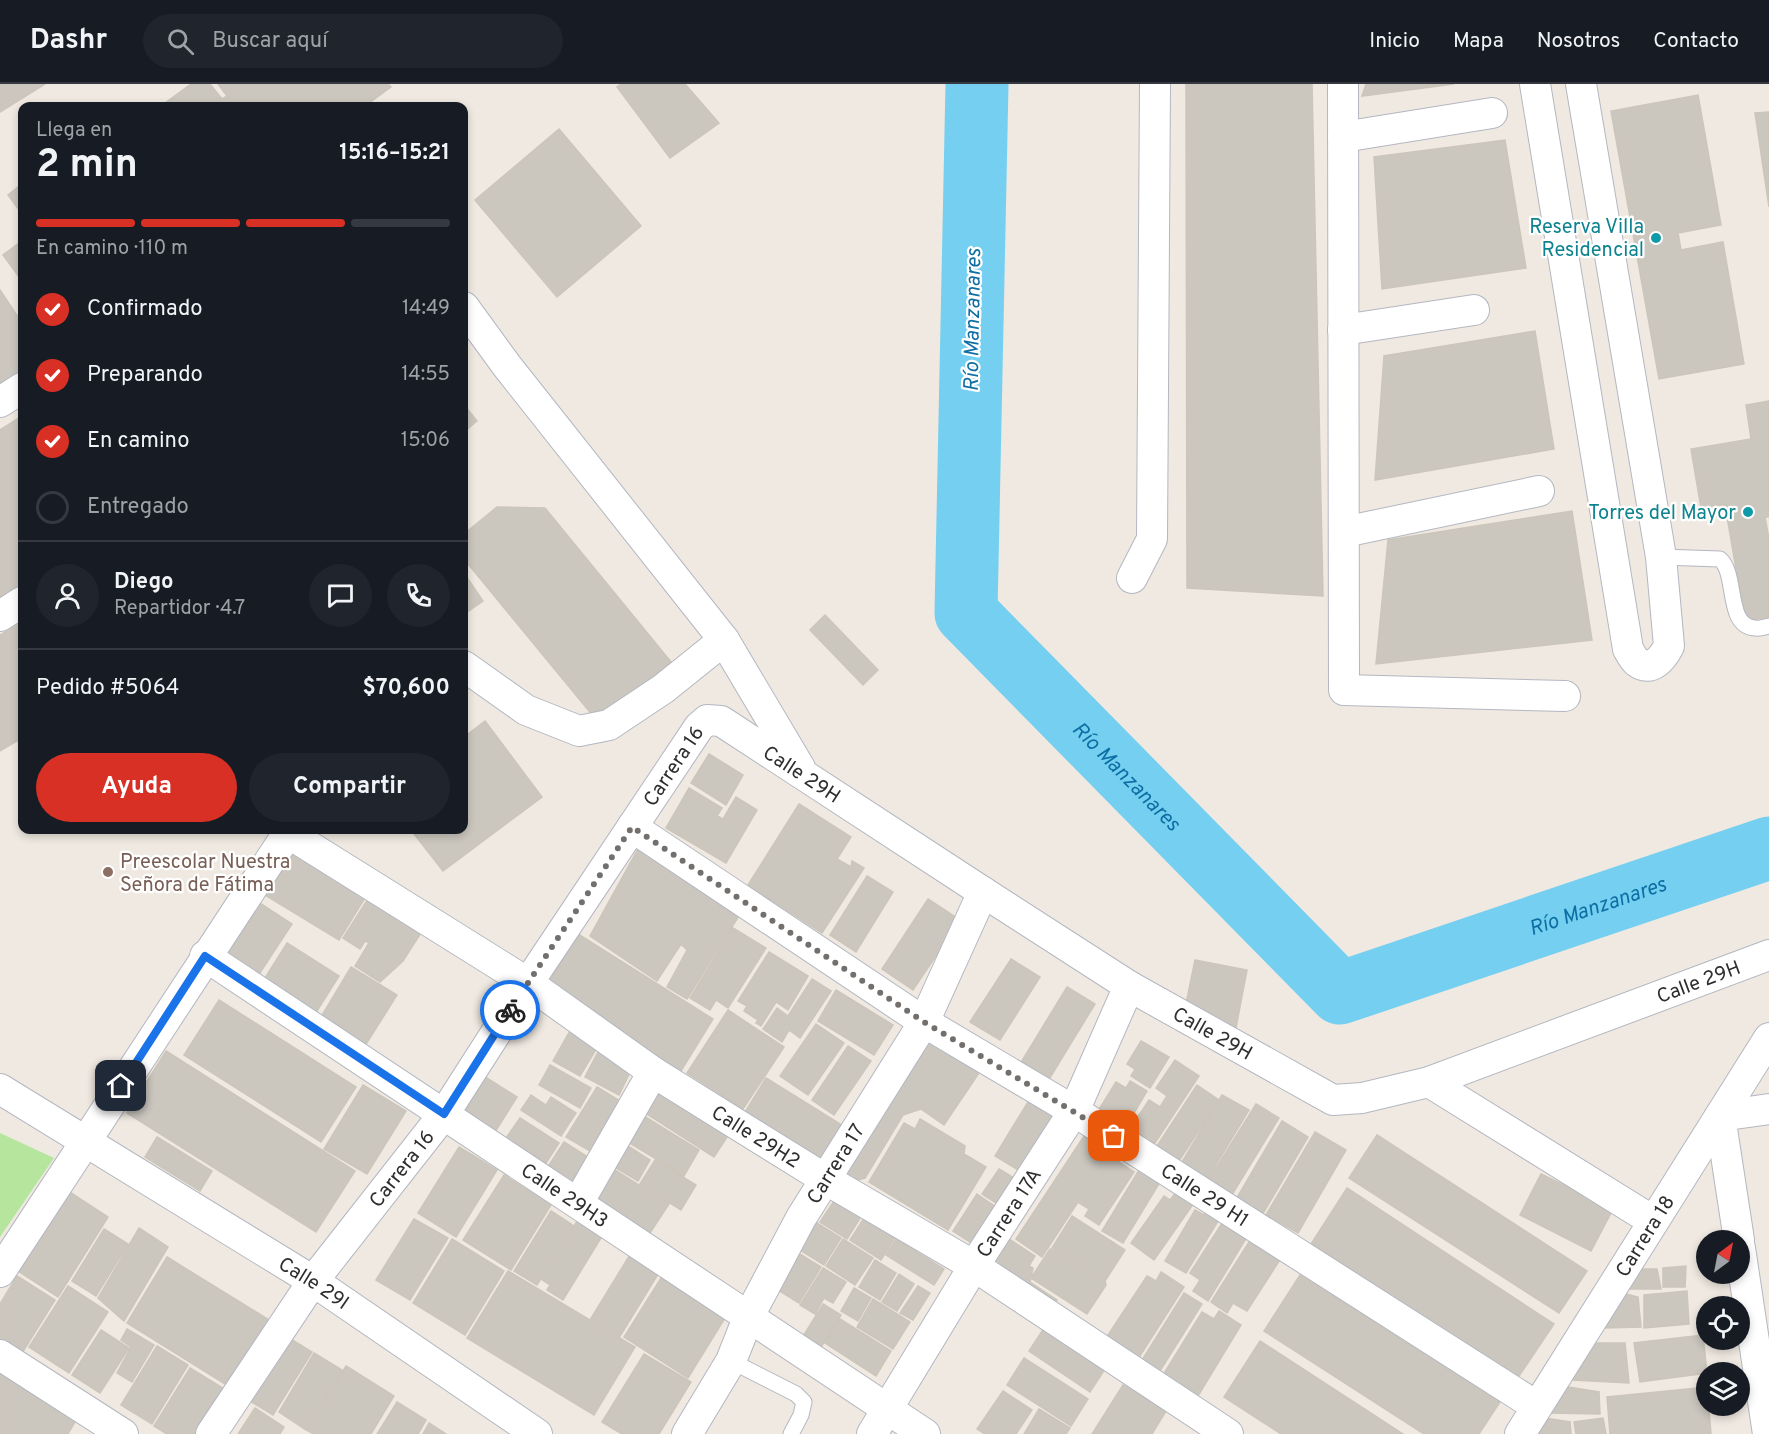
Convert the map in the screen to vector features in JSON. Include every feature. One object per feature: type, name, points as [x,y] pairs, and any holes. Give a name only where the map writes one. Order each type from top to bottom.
[{"type":"street","points":[[1132,578],[1152,539],[1155,84]]},
{"type":"street","points":[[1343,84],[1344,690],[1565,696]]},
{"type":"street","points":[[1535,84],[1628,648],[1637,662],[1647,665],[1655,664],[1663,658],[1669,646],[1661,557],[1581,84]]},
{"type":"street","points":[[1343,137],[1492,113]]},
{"type":"street","points":[[1343,330],[1474,310]]},
{"type":"street","points":[[468,312],[507,366],[724,640],[803,773]]},
{"type":"street","points":[[0,402],[18,391]]},
{"type":"street","points":[[1344,532],[1539,491]]},
{"type":"street","points":[[0,616],[18,605]]},
{"type":"street","points":[[468,669],[526,710],[579,731],[609,726],[663,689],[724,640]]},
{"type":"street","name":"Calle 29H","points":[[707,720],[721,721],[1129,986],[1333,1100],[1362,1098],[1429,1082],[1769,955]]},
{"type":"street","name":"Carrera 16","points":[[211,1434],[313,1281],[444,1114],[632,827],[699,727],[707,720]]},
{"type":"street","name":"Calle 29 H1","points":[[632,827],[924,1022],[1074,1111],[1536,1406]]},
{"type":"street","name":"Calle 29H2","points":[[205,956],[287,834]]},
{"type":"street","name":"Calle 29H2","points":[[290,834],[528,983],[653,1072],[825,1179],[974,1266],[1228,1434]]},
{"type":"street","name":"Carrera 17","points":[[687,1434],[732,1361],[748,1318],[801,1218],[924,1022],[983,892]]},
{"type":"street","points":[[0,1272],[205,956]]},
{"type":"street","name":"Calle 29H3","points":[[205,956],[748,1318],[880,1422],[925,1434]]},
{"type":"street","name":"Carrera 17A","points":[[880,1422],[974,1266],[1074,1111],[1129,986]]},
{"type":"street","points":[[1737,1230],[1720,1116],[1768,1115],[1763,1048]]},
{"type":"street","name":"Carrera 18","points":[[1520,1434],[1763,1048]]},
{"type":"street","points":[[578,1203],[653,1072]]},
{"type":"street","points":[[1429,1082],[1653,1221]]},
{"type":"street","name":"Calle 29I","points":[[0,1089],[313,1281],[537,1434]]},
{"type":"street","points":[[1750,1270],[1758,1288],[1768,1434]]},
{"type":"street","points":[[0,1355],[123,1434]]},
{"type":"lane","points":[[1661,557],[1720,559],[1728,570],[1736,612],[1740,620],[1754,628],[1769,626]]},
{"type":"lane","points":[[732,1361],[796,1394],[804,1402],[801,1415],[791,1434]]},
{"type":"green space","points":[[0,1133],[54,1158],[0,1237]]},
{"type":"building","points":[[0,84],[45,84],[0,112]]},
{"type":"building","points":[[191,84],[210,84],[222,99],[227,96],[218,84],[388,84],[391,87],[370,102],[166,102]]},
{"type":"building","points":[[621,84],[685,84],[719,123],[670,158],[617,87]]},
{"type":"building","points":[[1186,84],[1312,84],[1323,596],[1187,588]]},
{"type":"building","points":[[1366,84],[1454,84],[1362,96]]},
{"type":"building","name":"Reserva Villa Residencial","points":[[1698,95],[1721,225],[1678,233],[1681,250],[1723,242],[1744,364],[1659,379],[1611,111]]},
{"type":"building","points":[[1769,112],[1769,207],[1755,113]]},
{"type":"building","points":[[559,129],[641,226],[557,297],[475,200]]},
{"type":"building","points":[[1505,140],[1526,268],[1382,289],[1374,157]]},
{"type":"building","points":[[18,187],[18,209],[8,195]]},
{"type":"building","points":[[18,244],[18,276],[3,255]]},
{"type":"building","points":[[0,290],[18,317],[18,374],[0,385]]},
{"type":"building","points":[[1535,331],[1554,449],[1375,480],[1384,356]]},
{"type":"building","name":"Torres del Mayor","points":[[1769,401],[1769,517],[1765,517],[1769,539],[1769,617],[1745,621],[1725,505],[1701,508],[1691,449],[1751,439],[1746,405]]},
{"type":"building","points":[[468,410],[477,421],[468,429]]},
{"type":"building","points":[[18,419],[18,586],[0,597],[0,430]]},
{"type":"building","points":[[497,507],[545,508],[671,662],[598,722],[468,564],[468,531]]},
{"type":"building","points":[[1572,511],[1592,640],[1376,664],[1388,540]]},
{"type":"building","points":[[468,579],[483,601],[468,611]]},
{"type":"building","points":[[825,615],[878,670],[863,685],[810,630]]},
{"type":"building","points":[[18,624],[18,740],[0,751],[0,635]]},
{"type":"building","points":[[485,721],[542,797],[443,871],[414,834],[468,834],[468,734]]},
{"type":"building","points":[[709,754],[743,775],[726,805],[691,783]]},
{"type":"building","points":[[689,788],[722,808],[717,816],[723,819],[736,797],[757,810],[726,863],[666,828]]},
{"type":"building","points":[[799,804],[851,837],[837,859],[851,867],[852,861],[864,868],[822,933],[748,885]]},
{"type":"building","points":[[290,845],[368,893],[339,940],[260,892]]},
{"type":"building","points":[[639,847],[742,911],[687,999],[667,987],[687,950],[681,944],[657,981],[590,936]]},
{"type":"building","points":[[867,876],[893,892],[856,952],[830,935]]},
{"type":"building","points":[[373,891],[426,925],[403,961],[380,982],[355,966],[369,943],[365,941],[360,949],[343,938]]},
{"type":"building","points":[[928,899],[960,920],[913,990],[882,969]]},
{"type":"building","points":[[255,900],[292,924],[254,982],[217,959]]},
{"type":"building","points":[[733,928],[766,948],[728,1008],[716,1000],[710,1010],[690,998]]},
{"type":"building","points":[[578,934],[713,1019],[681,1071],[546,987]]},
{"type":"building","points":[[287,943],[339,976],[312,1019],[260,986]]},
{"type":"building","points":[[769,952],[808,976],[788,1010],[776,1002],[761,1026],[756,1023],[758,1020],[744,1011],[747,1006],[738,1001]]},
{"type":"building","points":[[1011,959],[1040,977],[1000,1040],[970,1022]]},
{"type":"building","points":[[1195,960],[1247,970],[1235,1033],[1186,1004]]},
{"type":"building","points":[[351,967],[397,995],[363,1049],[318,1022]]},
{"type":"building","points":[[812,979],[831,991],[800,1038],[789,1030],[782,1042],[763,1029],[777,1008],[788,1016]]},
{"type":"building","points":[[1067,987],[1095,1004],[1048,1081],[1020,1064]]},
{"type":"building","points":[[836,990],[893,1025],[874,1055],[818,1021]]},
{"type":"building","points":[[219,1000],[356,1087],[321,1142],[184,1055]]},
{"type":"building","points":[[728,1010],[784,1047],[743,1109],[687,1073]]},
{"type":"building","points":[[816,1024],[844,1043],[808,1095],[780,1076]]},
{"type":"building","points":[[571,1029],[598,1046],[580,1076],[553,1061]]},
{"type":"building","points":[[927,1037],[979,1073],[944,1125],[921,1109],[903,1115],[865,1178],[854,1181],[837,1169]]},
{"type":"building","points":[[1141,1041],[1169,1057],[1150,1088],[1131,1076],[1135,1069],[1127,1064]]},
{"type":"building","points":[[848,1046],[871,1061],[834,1115],[812,1100]]},
{"type":"building","points":[[599,1050],[632,1068],[619,1095],[585,1077]]},
{"type":"building","points":[[166,1051],[355,1171],[316,1232],[127,1113]]},
{"type":"building","points":[[1175,1060],[1199,1076],[1153,1146],[1129,1130],[1149,1100],[1160,1107],[1167,1096],[1156,1088]]},
{"type":"building","points":[[550,1065],[591,1088],[580,1108],[539,1085]]},
{"type":"building","points":[[482,1075],[517,1097],[495,1132],[460,1109]]},
{"type":"building","points":[[766,1078],[853,1132],[826,1176],[739,1122]]},
{"type":"building","points":[[658,1080],[733,1128],[714,1157],[639,1109]]},
{"type":"building","points":[[1130,1081],[1147,1091],[1126,1127],[1098,1111],[1116,1082],[1126,1088]]},
{"type":"building","points":[[363,1085],[406,1111],[367,1174],[324,1149]]},
{"type":"building","points":[[1197,1085],[1219,1100],[1177,1164],[1155,1149]]},
{"type":"building","points":[[597,1087],[625,1104],[595,1154],[566,1137]]},
{"type":"building","points":[[531,1095],[546,1105],[551,1097],[576,1113],[561,1136],[521,1110]]},
{"type":"building","points":[[1222,1095],[1249,1110],[1205,1183],[1179,1167]]},
{"type":"building","points":[[1031,1097],[1061,1115],[1025,1174],[995,1156]]},
{"type":"building","points":[[1256,1104],[1279,1118],[1230,1198],[1206,1184]]},
{"type":"building","points":[[639,1113],[699,1150],[684,1176],[623,1139]]},
{"type":"building","points":[[520,1118],[559,1143],[546,1163],[506,1138]]},
{"type":"building","points":[[920,1119],[965,1146],[964,1154],[986,1167],[948,1230],[869,1182],[904,1123],[915,1129]]},
{"type":"building","points":[[1282,1121],[1308,1137],[1261,1217],[1235,1201]]},
{"type":"building","points":[[1088,1130],[1112,1146],[1119,1162],[1134,1172],[1099,1225],[1085,1216],[1089,1209],[1078,1202],[1042,1257],[1016,1239]]},
{"type":"building","points":[[1315,1132],[1346,1150],[1298,1233],[1266,1215]]},
{"type":"building","points":[[1377,1135],[1587,1271],[1559,1313],[1349,1178]]},
{"type":"building","points":[[157,1137],[212,1171],[200,1191],[145,1157]]},
{"type":"building","points":[[564,1142],[591,1159],[576,1182],[549,1165]]},
{"type":"building","points":[[623,1143],[650,1160],[638,1181],[611,1165]]},
{"type":"building","points":[[459,1147],[497,1170],[456,1237],[418,1213]]},
{"type":"building","points":[[655,1160],[696,1185],[681,1210],[640,1184]]},
{"type":"building","points":[[607,1165],[669,1204],[650,1233],[588,1195]]},
{"type":"building","points":[[999,1169],[1024,1184],[1007,1210],[982,1194]]},
{"type":"building","points":[[1139,1170],[1160,1182],[1123,1243],[1102,1231]]},
{"type":"building","points":[[1541,1174],[1613,1209],[1591,1251],[1520,1215]]},
{"type":"building","points":[[504,1175],[551,1205],[511,1270],[463,1240]]},
{"type":"building","points":[[1347,1188],[1554,1324],[1517,1379],[1311,1244]]},
{"type":"building","points":[[68,1191],[108,1217],[58,1297],[18,1271]]},
{"type":"building","points":[[1177,1191],[1194,1203],[1154,1260],[1131,1243],[1164,1196],[1170,1200]]},
{"type":"building","points":[[977,1194],[1006,1214],[982,1250],[953,1231]]},
{"type":"building","points":[[838,1195],[864,1212],[847,1239],[820,1222]]},
{"type":"building","points":[[1195,1210],[1204,1215],[1207,1210],[1220,1218],[1186,1273],[1165,1261]]},
{"type":"building","points":[[551,1211],[574,1226],[537,1285],[514,1271]]},
{"type":"building","points":[[866,1215],[897,1234],[881,1260],[850,1240]]},
{"type":"building","points":[[1072,1216],[1125,1250],[1105,1281],[1052,1248]]},
{"type":"building","points":[[1226,1217],[1250,1232],[1208,1301],[1193,1291],[1200,1280],[1190,1273]]},
{"type":"building","points":[[579,1218],[604,1233],[563,1300],[547,1290],[550,1285],[541,1279]]},
{"type":"building","points":[[414,1219],[448,1238],[410,1300],[376,1280]]},
{"type":"building","points":[[817,1223],[841,1238],[824,1265],[800,1250]]},
{"type":"building","points":[[139,1228],[168,1247],[124,1321],[98,1298]]},
{"type":"building","points":[[104,1229],[128,1244],[96,1296],[72,1281]]},
{"type":"building","points":[[452,1239],[504,1271],[465,1335],[413,1303]]},
{"type":"building","points":[[843,1239],[873,1258],[855,1285],[826,1266]]},
{"type":"building","points":[[896,1239],[944,1269],[934,1285],[886,1255]]},
{"type":"building","points":[[1009,1239],[1035,1256],[1029,1266],[1033,1268],[1030,1282],[1057,1300],[1050,1310],[988,1270]]},
{"type":"building","points":[[1261,1241],[1283,1255],[1247,1311],[1233,1303],[1227,1313],[1211,1302],[1249,1242],[1256,1247]]},
{"type":"building","points":[[1050,1249],[1105,1281],[1106,1285],[1087,1314],[1031,1278]]},
{"type":"building","points":[[795,1251],[821,1267],[799,1303],[773,1287]]},
{"type":"building","points":[[631,1253],[660,1271],[619,1338],[590,1320]]},
{"type":"building","points":[[167,1257],[274,1323],[233,1389],[127,1323]]},
{"type":"building","points":[[875,1260],[896,1273],[880,1300],[859,1287]]},
{"type":"building","points":[[1686,1266],[1685,1287],[1663,1287],[1663,1268]]},
{"type":"building","points":[[823,1268],[846,1282],[833,1303],[824,1298],[815,1314],[800,1305]]},
{"type":"building","points":[[1641,1269],[1657,1269],[1661,1289],[1626,1289]]},
{"type":"building","points":[[508,1271],[635,1347],[594,1415],[467,1338]]},
{"type":"building","points":[[1161,1272],[1184,1287],[1138,1359],[1106,1338],[1147,1276],[1156,1281]]},
{"type":"building","points":[[899,1274],[914,1284],[897,1311],[882,1302]]},
{"type":"building","points":[[1300,1275],[1500,1402],[1479,1434],[1424,1434],[1264,1331]]},
{"type":"building","points":[[17,1276],[55,1300],[19,1358],[0,1346],[0,1304]]},
{"type":"building","points":[[661,1278],[725,1318],[688,1378],[624,1337]]},
{"type":"building","points":[[68,1286],[108,1312],[69,1373],[29,1347]]},
{"type":"building","points":[[918,1286],[930,1293],[913,1320],[900,1313]]},
{"type":"building","points":[[854,1288],[871,1298],[858,1321],[841,1311]]},
{"type":"building","points":[[1687,1291],[1689,1324],[1644,1328],[1644,1295]]},
{"type":"building","points":[[1184,1293],[1202,1304],[1160,1371],[1142,1360]]},
{"type":"building","points":[[1622,1293],[1638,1297],[1641,1327],[1604,1328]]},
{"type":"building","points":[[873,1299],[910,1322],[893,1349],[857,1327]]},
{"type":"building","points":[[823,1304],[841,1315],[820,1349],[802,1338]]},
{"type":"building","points":[[1219,1311],[1241,1325],[1198,1396],[1163,1375],[1202,1312],[1214,1319]]},
{"type":"building","points":[[840,1319],[891,1351],[876,1376],[825,1343]]},
{"type":"building","points":[[1046,1325],[1107,1366],[1090,1392],[1029,1351]]},
{"type":"building","points":[[127,1329],[154,1345],[132,1382],[117,1373],[131,1347],[121,1340]]},
{"type":"building","points":[[101,1330],[129,1348],[100,1393],[72,1375]]},
{"type":"building","points":[[1696,1336],[1696,1350],[1705,1350],[1706,1362],[1696,1362],[1696,1374],[1640,1382],[1634,1343]]},
{"type":"building","points":[[289,1338],[312,1352],[273,1415],[240,1395]]},
{"type":"building","points":[[1260,1341],[1403,1434],[1281,1434],[1224,1397]]},
{"type":"building","points":[[1593,1343],[1625,1343],[1629,1383],[1573,1380]]},
{"type":"building","points":[[157,1346],[188,1365],[152,1424],[121,1405]]},
{"type":"building","points":[[314,1353],[342,1370],[306,1430],[279,1412]]},
{"type":"building","points":[[644,1354],[691,1382],[659,1434],[622,1434],[602,1422]]},
{"type":"building","points":[[1024,1358],[1088,1399],[1071,1426],[1007,1385]]},
{"type":"building","points":[[346,1366],[394,1396],[371,1434],[314,1434],[306,1430]]},
{"type":"building","points":[[190,1368],[231,1393],[206,1434],[167,1434],[154,1426]]},
{"type":"building","points":[[0,1373],[76,1420],[68,1434],[0,1434]]},
{"type":"building","points":[[1123,1385],[1166,1411],[1152,1434],[1092,1434]]},
{"type":"building","points":[[1568,1387],[1599,1392],[1600,1414],[1549,1413]]},
{"type":"building","points":[[1696,1388],[1696,1416],[1709,1416],[1711,1434],[1610,1434],[1607,1397]]},
{"type":"building","points":[[1003,1391],[1032,1410],[1016,1434],[985,1434],[977,1429]]},
{"type":"building","points":[[397,1402],[426,1420],[418,1434],[377,1434]]},
{"type":"building","points":[[255,1408],[284,1427],[280,1434],[238,1434]]},
{"type":"building","points":[[1039,1409],[1070,1428],[1066,1434],[1024,1434]]},
{"type":"building","points":[[1545,1418],[1570,1422],[1571,1434],[1537,1434]]},
{"type":"building","points":[[1603,1418],[1606,1434],[1576,1434],[1574,1422]]},
{"type":"building","points":[[429,1423],[446,1434],[423,1434]]},
{"type":"waterway","name":"Río Manzanares","points":[[977,84],[966,613],[1340,993],[1769,848]]},
{"type":"way so far","points":[[510,1010],[632,827],[924,1022],[1114,1136]]},
{"type":"place","name":"Reserva Villa Residencial","points":[[1656,238]]},
{"type":"place","name":"Torres del Mayor","points":[[1748,512]]},
{"type":"place","name":"Preescolar Nuestra Señora de Fátima","points":[[108,872]]},
{"type":"route","points":[[121,1086],[205,956],[444,1114],[510,1010]]}]
